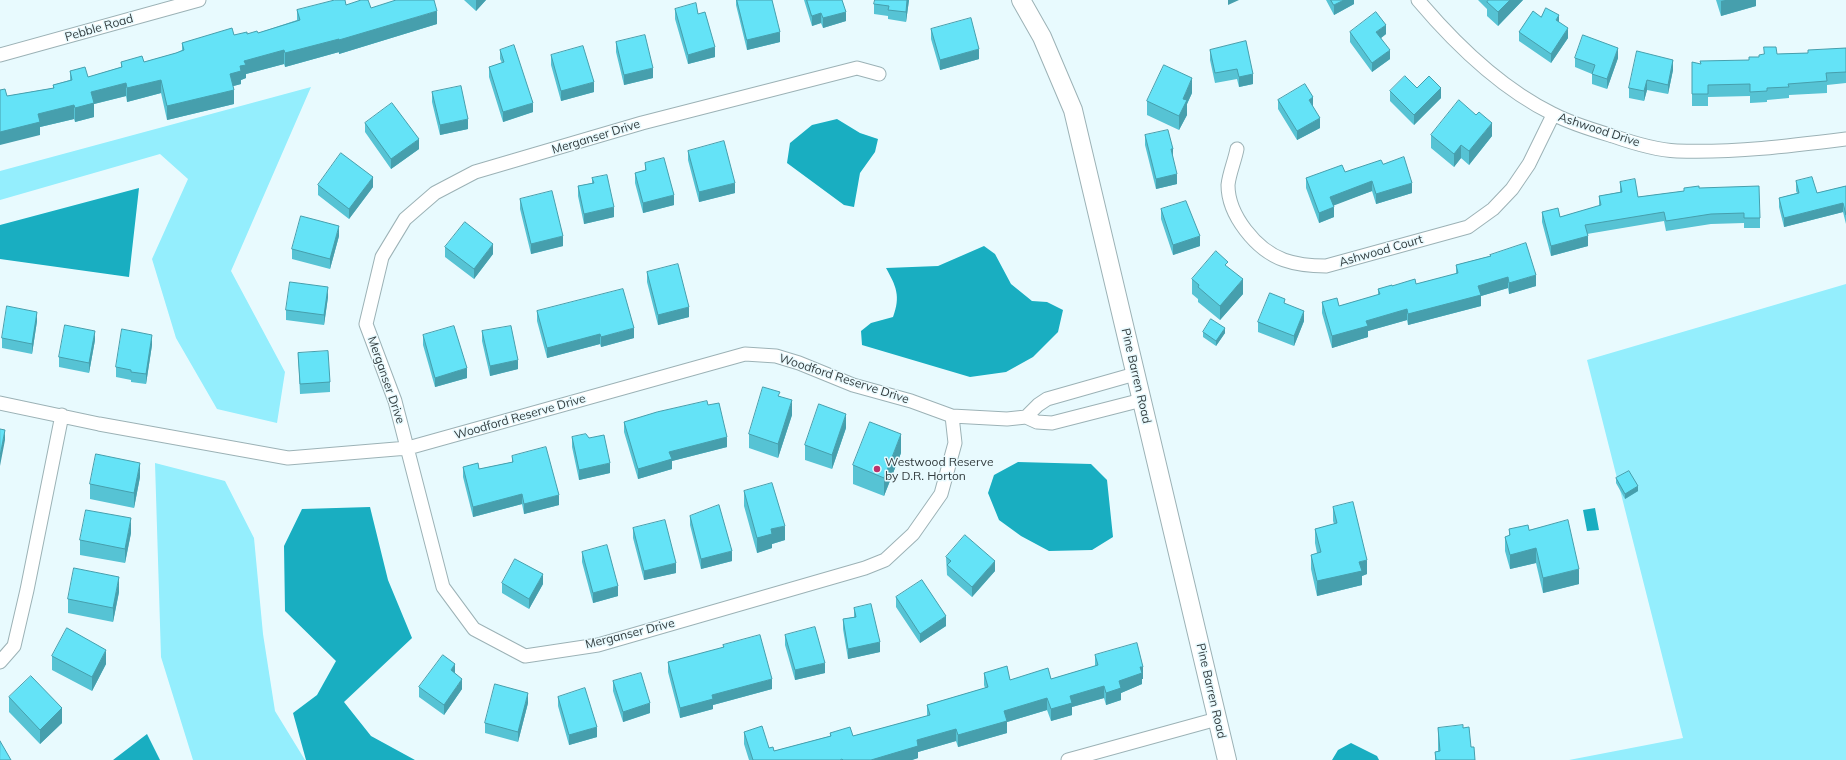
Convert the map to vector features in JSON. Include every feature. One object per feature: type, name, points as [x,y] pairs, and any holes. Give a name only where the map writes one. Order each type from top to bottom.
[{"type":"main road","name":"Pine Barren Road","points":[[1021,0],[1042,36],[1073,110],[1226,760]]},
{"type":"street","name":"Pebble Road","points":[[0,55],[162,5],[199,0]]},
{"type":"street","name":"Ashwood Drive","points":[[1418,0],[1443,30],[1470,57],[1513,90],[1553,114],[1628,141],[1676,151],[1744,150],[1846,139]]},
{"type":"street","name":"Merganser Drive","points":[[879,74],[857,68],[642,123],[475,172],[435,193],[405,219],[382,257],[366,324],[395,401],[443,586],[474,629],[524,656],[598,645],[865,568],[885,560],[914,534],[941,494],[955,443],[952,416]]},
{"type":"street","name":"Ashwood Court","points":[[1237,149],[1228,185],[1233,206],[1240,223],[1252,239],[1267,251],[1283,260],[1305,266],[1326,266],[1468,226],[1494,209],[1512,189],[1529,164],[1553,114]]},
{"type":"street","name":"Woodford Reserve Drive","points":[[0,403],[99,424],[288,458],[408,448],[745,354],[776,356],[799,362],[853,385],[911,401],[952,416],[960,415],[1007,419],[1026,417],[1037,422],[1052,423],[1142,400]]},
{"type":"street","points":[[1026,417],[1038,404],[1047,399],[1135,374]]},
{"type":"street","points":[[0,662],[14,646],[28,590],[62,415]]},
{"type":"street","points":[[1068,760],[1217,719]]},
{"type":"shaded area","points":[[311,87],[231,271],[285,372],[277,423],[217,409],[176,338],[152,259],[188,179],[160,154],[0,200],[0,171]]},
{"type":"shaded area","points":[[837,119],[860,133],[878,139],[875,152],[860,173],[854,207],[844,205],[787,163],[790,143],[812,125]]},
{"type":"shaded area","points":[[139,188],[129,277],[0,259],[0,225]]},
{"type":"shaded area","points":[[984,246],[995,254],[1011,284],[1032,301],[1047,302],[1063,310],[1058,332],[1033,357],[1006,372],[970,377],[862,345],[861,331],[871,323],[893,317],[897,297],[895,286],[886,268],[938,266]]},
{"type":"shaded area","points":[[1846,284],[1846,760],[1569,760],[1683,738],[1587,360]]},
{"type":"shaded area","points":[[1018,462],[1091,464],[1107,480],[1113,537],[1092,550],[1049,551],[1021,536],[999,520],[988,493],[994,475]]},
{"type":"shaded area","points":[[155,463],[225,481],[254,538],[263,634],[275,711],[305,760],[193,760],[161,657]]},
{"type":"shaded area","points":[[370,507],[388,580],[412,638],[344,702],[371,736],[415,760],[306,760],[293,713],[317,695],[336,661],[285,611],[284,546],[302,509]]},
{"type":"shaded area","points":[[1595,508],[1599,530],[1587,531],[1583,510]]},
{"type":"shaded area","points":[[147,734],[160,760],[113,760]]},
{"type":"shaded area","points":[[1351,743],[1377,756],[1379,760],[1332,760],[1338,750]]},
{"type":"building","points":[[335,0],[345,0],[346,5],[361,0],[368,0],[371,8],[396,0],[434,0],[437,11],[339,40],[285,53],[284,50],[244,61],[246,65],[240,66],[241,71],[230,74],[234,90],[167,106],[161,80],[127,88],[126,83],[91,92],[94,103],[75,108],[74,105],[38,114],[40,122],[0,132],[0,90],[5,89],[7,96],[54,88],[53,85],[72,80],[70,71],[85,67],[88,77],[122,67],[121,62],[142,56],[144,62],[176,53],[184,50],[182,43],[232,28],[234,35],[247,32],[247,34],[257,31],[258,33],[300,20],[297,10]]},
{"type":"building","points":[[737,0],[772,0],[780,32],[747,40]]},
{"type":"building","points":[[807,0],[842,0],[846,12],[823,18],[821,13],[812,16]]},
{"type":"building","points":[[875,0],[907,0],[906,12],[888,10],[889,6],[874,4]]},
{"type":"building","points":[[1331,0],[1344,0],[1334,5]]},
{"type":"building","points":[[1489,0],[1510,0],[1498,12],[1487,2]]},
{"type":"building","points":[[696,3],[698,14],[705,12],[715,47],[688,55],[675,9]]},
{"type":"building","points":[[1546,8],[1559,15],[1556,20],[1568,28],[1551,54],[1519,32],[1533,11],[1541,17]]},
{"type":"building","points":[[1376,12],[1386,25],[1376,32],[1390,50],[1372,63],[1350,32]]},
{"type":"building","points":[[971,18],[979,49],[940,60],[931,29]]},
{"type":"building","points":[[645,35],[653,68],[624,75],[616,42]]},
{"type":"building","points":[[1583,35],[1618,48],[1607,79],[1592,74],[1595,65],[1575,58]]},
{"type":"building","points":[[1246,41],[1253,74],[1239,77],[1237,69],[1215,73],[1210,50]]},
{"type":"building","points":[[514,45],[533,103],[503,112],[489,67],[504,62],[500,50]]},
{"type":"building","points":[[583,46],[594,82],[561,91],[551,55]]},
{"type":"building","points":[[1764,47],[1776,47],[1777,54],[1808,53],[1808,50],[1846,48],[1846,72],[1826,73],[1827,81],[1788,84],[1789,87],[1767,88],[1767,91],[1750,92],[1750,84],[1708,85],[1708,94],[1692,94],[1692,62],[1701,64],[1700,61],[1749,60],[1749,57],[1759,57],[1759,55],[1764,54]]},
{"type":"building","points":[[1637,51],[1673,60],[1668,85],[1647,80],[1644,91],[1629,88]]},
{"type":"building","points":[[1164,65],[1192,78],[1183,99],[1187,100],[1179,116],[1147,101]]},
{"type":"building","points":[[1405,76],[1417,88],[1429,76],[1441,88],[1414,115],[1390,91]]},
{"type":"building","points":[[1305,84],[1313,97],[1309,100],[1320,118],[1297,131],[1278,100]]},
{"type":"building","points":[[461,86],[468,119],[440,125],[432,92]]},
{"type":"building","points":[[1459,100],[1476,115],[1479,112],[1492,123],[1469,151],[1461,145],[1454,154],[1431,135]]},
{"type":"building","points":[[392,103],[419,139],[391,159],[365,123]]},
{"type":"building","points":[[1168,130],[1177,174],[1156,179],[1145,135]]},
{"type":"building","points":[[724,141],[735,183],[699,192],[688,151]]},
{"type":"building","points":[[341,153],[373,177],[349,209],[318,185]]},
{"type":"building","points":[[1404,157],[1412,183],[1376,194],[1372,181],[1330,197],[1334,207],[1319,213],[1306,178],[1342,165],[1345,172],[1381,160],[1383,164]]},
{"type":"building","points":[[664,158],[674,195],[643,203],[635,173],[646,170],[645,163]]},
{"type":"building","points":[[607,175],[614,207],[584,214],[578,186],[594,183],[592,178]]},
{"type":"building","points":[[1812,177],[1817,193],[1846,186],[1846,215],[1843,203],[1784,218],[1779,198],[1799,193],[1796,181]]},
{"type":"building","points":[[1635,179],[1638,197],[1684,191],[1684,188],[1699,186],[1699,188],[1759,186],[1760,218],[1744,218],[1744,213],[1711,214],[1666,221],[1664,212],[1585,225],[1588,236],[1551,246],[1542,212],[1558,208],[1560,217],[1601,205],[1599,196],[1622,192],[1620,182]]},
{"type":"building","points":[[552,191],[563,236],[531,244],[520,199]]},
{"type":"building","points":[[1186,201],[1200,236],[1173,245],[1161,209]]},
{"type":"building","points":[[301,216],[339,226],[330,259],[292,249]]},
{"type":"building","points":[[465,222],[493,244],[474,269],[445,247]]},
{"type":"building","points":[[1526,243],[1536,275],[1509,283],[1508,277],[1478,286],[1481,295],[1408,314],[1407,309],[1366,321],[1368,326],[1332,336],[1322,302],[1337,298],[1339,306],[1380,294],[1378,289],[1392,285],[1415,279],[1416,284],[1458,273],[1456,265],[1491,256],[1490,255]]},
{"type":"building","points":[[1216,251],[1228,262],[1225,265],[1243,279],[1220,306],[1198,287],[1199,285],[1192,279]]},
{"type":"building","points":[[678,264],[689,307],[658,315],[647,272]]},
{"type":"building","points":[[290,282],[328,287],[324,315],[286,310]]},
{"type":"building","points":[[623,289],[634,328],[601,337],[600,334],[547,348],[537,311]]},
{"type":"building","points":[[1270,293],[1285,299],[1284,303],[1304,311],[1294,336],[1258,322]]},
{"type":"building","points":[[7,306],[37,312],[32,344],[2,338]]},
{"type":"building","points":[[1211,319],[1225,328],[1216,341],[1203,332]]},
{"type":"building","points":[[65,325],[95,331],[89,363],[59,357]]},
{"type":"building","points":[[454,326],[467,368],[435,378],[423,335]]},
{"type":"building","points":[[511,326],[518,360],[490,366],[482,331]]},
{"type":"building","points":[[122,329],[152,335],[146,374],[131,372],[131,370],[116,367]]},
{"type":"building","points":[[328,351],[330,382],[300,384],[298,353]]},
{"type":"building","points":[[763,387],[780,392],[778,396],[792,400],[778,444],[749,434]]},
{"type":"building","points":[[707,401],[708,405],[719,403],[727,437],[669,452],[672,459],[638,469],[624,422],[657,412]]},
{"type":"building","points":[[819,404],[846,414],[832,455],[805,445]]},
{"type":"building","points":[[870,422],[901,434],[884,478],[853,465]]},
{"type":"building","points":[[0,429],[5,430],[0,456]]},
{"type":"building","points":[[586,434],[589,438],[604,435],[610,463],[579,470],[572,437]]},
{"type":"building","points":[[546,447],[559,495],[524,504],[522,494],[473,507],[463,467],[478,463],[479,469],[513,462],[512,456]]},
{"type":"building","points":[[96,454],[140,463],[134,493],[90,484]]},
{"type":"building","points":[[1629,471],[1638,486],[1625,494],[1616,478]]},
{"type":"building","points":[[772,483],[785,526],[771,529],[772,534],[757,538],[744,491]]},
{"type":"building","points":[[1353,502],[1367,560],[1359,562],[1362,571],[1317,581],[1311,555],[1321,552],[1315,529],[1337,523],[1333,507]]},
{"type":"building","points":[[719,505],[732,551],[701,559],[690,516]]},
{"type":"building","points":[[86,510],[131,518],[125,549],[80,540]]},
{"type":"building","points":[[665,520],[676,563],[644,571],[633,528]]},
{"type":"building","points":[[1568,520],[1579,569],[1543,578],[1536,548],[1510,555],[1505,537],[1510,535],[1509,529],[1528,525],[1529,530]]},
{"type":"building","points":[[965,535],[995,561],[972,587],[947,565],[951,561],[946,557]]},
{"type":"building","points":[[607,545],[618,586],[593,593],[582,552]]},
{"type":"building","points":[[515,559],[543,574],[529,599],[502,583]]},
{"type":"building","points":[[74,568],[119,577],[113,608],[68,599]]},
{"type":"building","points":[[922,580],[946,616],[920,634],[896,597]]},
{"type":"building","points":[[871,604],[880,642],[848,649],[843,619],[856,617],[854,608]]},
{"type":"building","points":[[815,627],[825,663],[795,670],[785,635]]},
{"type":"building","points":[[67,628],[106,650],[92,677],[52,656]]},
{"type":"building","points":[[760,635],[772,679],[712,695],[713,699],[680,708],[668,662],[724,647],[723,645]]},
{"type":"building","points":[[1137,643],[1143,667],[1140,667],[1142,673],[1119,681],[1121,688],[1106,693],[1104,686],[1070,696],[1072,703],[1051,709],[1047,698],[1004,711],[1007,721],[958,735],[956,729],[917,740],[918,746],[871,760],[753,760],[744,732],[762,726],[769,748],[773,747],[774,751],[831,736],[830,733],[850,727],[853,736],[930,715],[927,705],[988,687],[984,673],[1007,666],[1010,680],[1048,668],[1051,679],[1098,665],[1095,655]]},
{"type":"building","points":[[443,655],[455,664],[451,670],[462,679],[444,705],[419,687]]},
{"type":"building","points":[[641,673],[650,703],[623,712],[613,681]]},
{"type":"building","points":[[31,676],[62,708],[40,730],[9,697]]},
{"type":"building","points":[[495,684],[528,693],[518,732],[485,723]]},
{"type":"building","points":[[585,688],[597,727],[569,735],[558,697]]},
{"type":"building","points":[[1463,725],[1463,728],[1469,727],[1471,747],[1474,747],[1475,760],[1436,760],[1435,752],[1440,751],[1438,728]]},
{"type":"building","points":[[0,741],[11,760],[0,760]]},
{"type":"place","name":"Westwood Reserve by D.R. Horton","points":[[877,469]]}]
